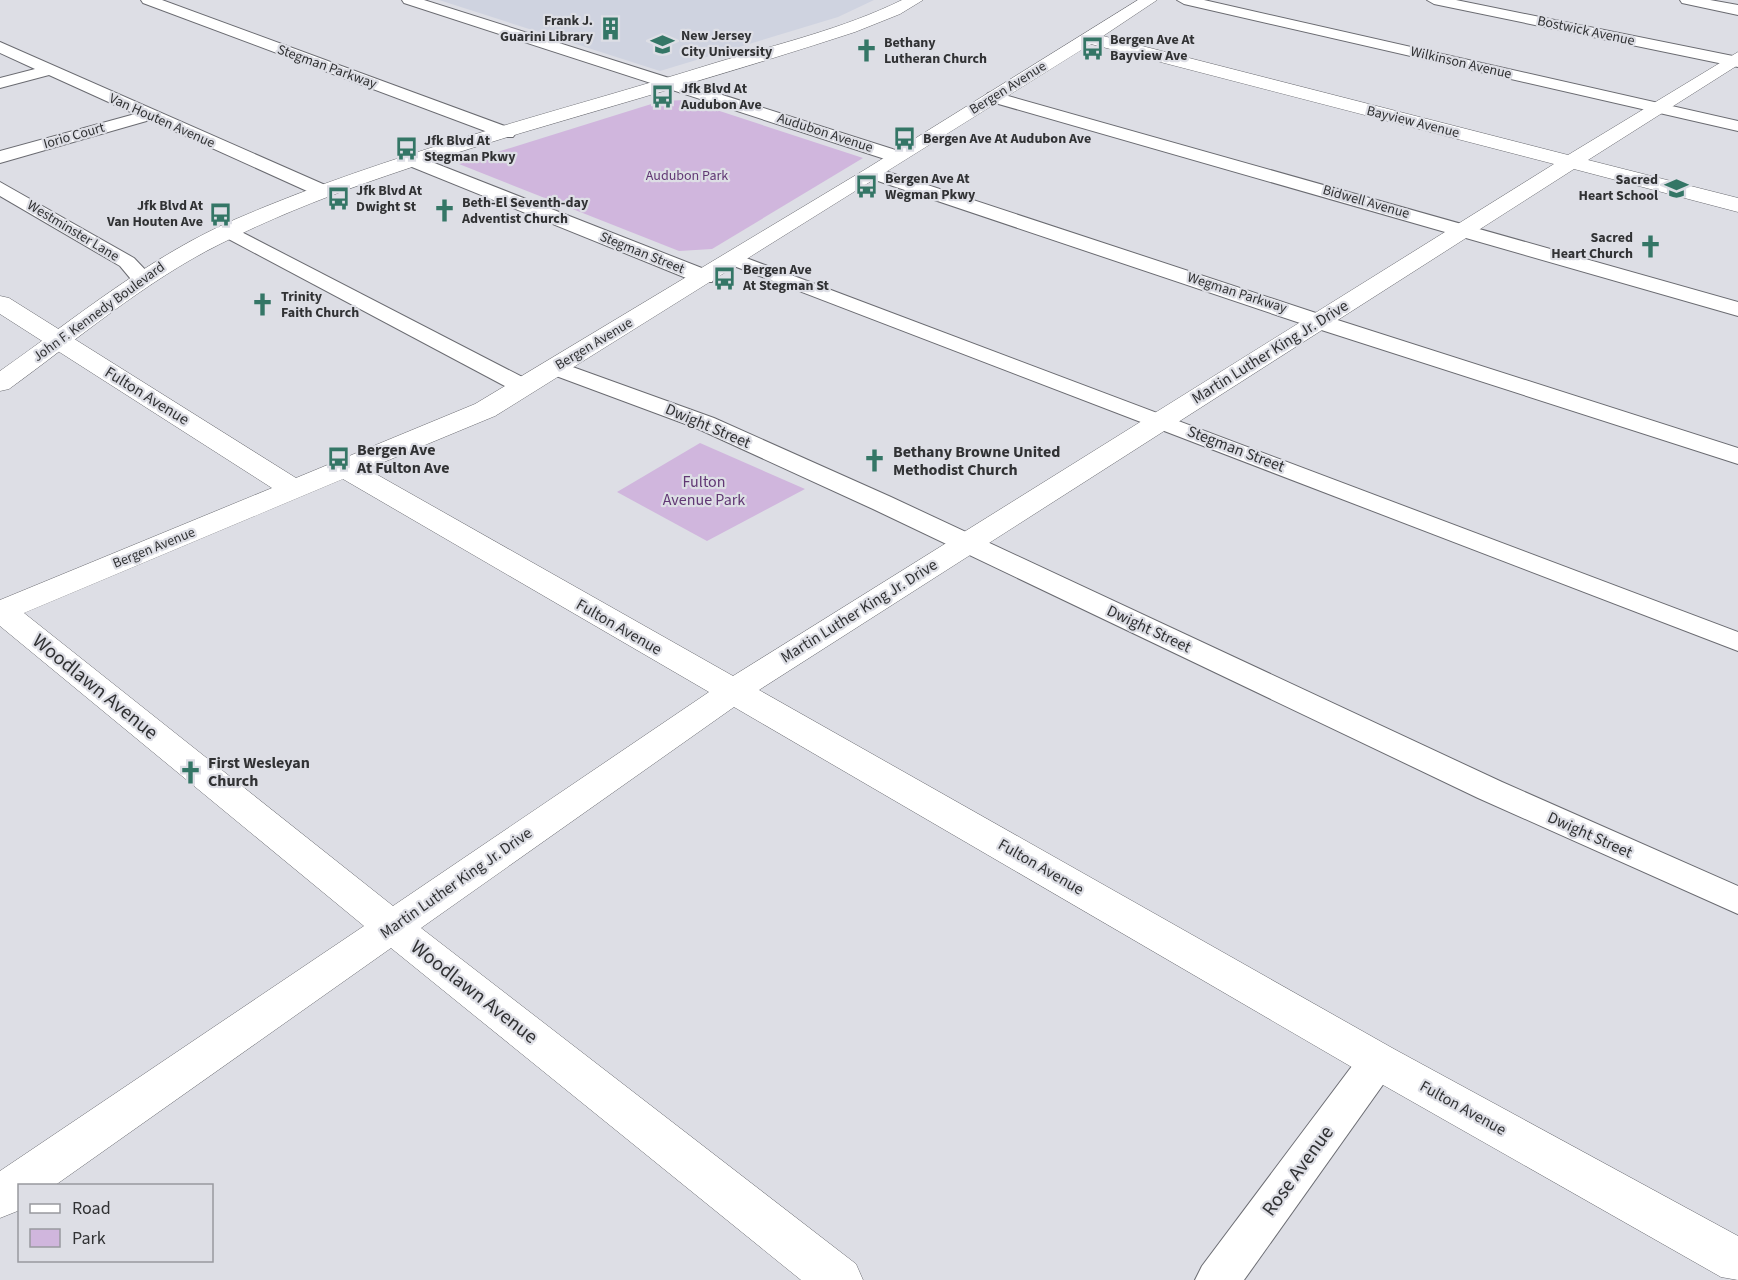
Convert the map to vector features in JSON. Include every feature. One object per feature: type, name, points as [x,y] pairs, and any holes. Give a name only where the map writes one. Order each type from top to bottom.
[{"type":"street","name":"Stegman Parkway","points":[[148,0],[507,133]]},
{"type":"street","name":"Audubon Avenue","points":[[409,0],[898,157]]},
{"type":"street","name":"John F. Kennedy Boulevard","points":[[0,383],[61,341],[164,264],[228,231],[326,192],[414,161],[670,84],[867,21],[915,0]]},
{"type":"street","name":"Bergen Avenue","points":[[0,611],[485,410],[873,173],[1149,0]]},
{"type":"street","name":"Wilkinson Avenue","points":[[1184,0],[1738,126]]},
{"type":"street","name":"Bostwick Avenue","points":[[1434,0],[1736,60]]},
{"type":"street","points":[[1687,0],[1738,10]]},
{"type":"street","name":"Bayview Avenue","points":[[1089,38],[1738,205]]},
{"type":"street","name":"Van Houten Avenue","points":[[0,47],[326,192]]},
{"type":"street","name":"Martin Luther King Jr. Drive","points":[[19,1184],[733,693],[1317,321],[1736,60]]},
{"type":"street","points":[[0,83],[50,70]]},
{"type":"street","name":"Bidwell Avenue","points":[[993,97],[1738,309]]},
{"type":"street","name":"Iorio Court","points":[[0,157],[149,115]]},
{"type":"street","name":"Stegman Street","points":[[414,161],[704,277]]},
{"type":"street","name":"Wegman Parkway","points":[[873,173],[1317,321],[1738,456]]},
{"type":"street","name":"Westminster Lane","points":[[0,188],[127,262],[143,279]]},
{"type":"street","points":[[228,231],[524,387]]},
{"type":"street","name":"Stegman Street","points":[[733,259],[1162,420],[1738,642]]},
{"type":"street","name":"Fulton Avenue","points":[[0,303],[295,490]]},
{"type":"street","name":"Dwight Street","points":[[556,368],[705,423],[1490,790],[1738,901]]},
{"type":"street","name":"Fulton Avenue","points":[[346,469],[1378,1061],[1738,1261]]},
{"type":"street","name":"Woodlawn Avenue","points":[[0,611],[838,1280]]},
{"type":"street","name":"Rose Avenue","points":[[1218,1280],[1378,1061]]},
{"type":"street","name":"Martin Luther King Jr. Drive","points":[[0,1197],[18,1185]]},
{"type":"shaded area","name":"New Jersey City University","points":[[439,0],[874,0],[838,17],[660,71]]},
{"type":"green space","name":"Audubon Park","points":[[686,100],[863,158],[712,249],[679,251],[459,164],[661,101]]},
{"type":"green space","name":"Fulton Avenue Park","points":[[700,443],[805,489],[707,541],[617,492]]},
{"type":"place","name":"Frank J. Guarini Library","points":[[611,29]]},
{"type":"place","name":"New Jersey City University","points":[[663,44]]},
{"type":"place","name":"Bergen Ave At Bayview Ave","points":[[1092,48]]},
{"type":"place","name":"Bethany Lutheran Church","points":[[866,51]]},
{"type":"place","name":"Jfk Blvd At Audubon Ave","points":[[663,97]]},
{"type":"place","name":"Bergen Ave At Audubon Ave","points":[[905,139]]},
{"type":"place","name":"Jfk Blvd At Stegman Pkwy","points":[[406,149]]},
{"type":"place","name":"Bergen Ave At Wegman Pkwy","points":[[867,187]]},
{"type":"place","name":"Sacred Heart School","points":[[1676,188]]},
{"type":"place","name":"Jfk Blvd At Dwight St","points":[[338,199]]},
{"type":"place","name":"Beth-El Seventh-day Adventist Church","points":[[444,211]]},
{"type":"place","name":"Jfk Blvd At Van Houten Ave","points":[[221,214]]},
{"type":"place","name":"Sacred Heart Church","points":[[1651,246]]},
{"type":"place","name":"Bergen Ave At Stegman St","points":[[725,278]]},
{"type":"place","name":"Trinity Faith Church","points":[[263,305]]},
{"type":"place","name":"Bergen Ave At Fulton Ave","points":[[339,459]]},
{"type":"place","name":"Bethany Browne United Methodist Church","points":[[875,461]]},
{"type":"place","name":"First Wesleyan Church","points":[[190,772]]}]
